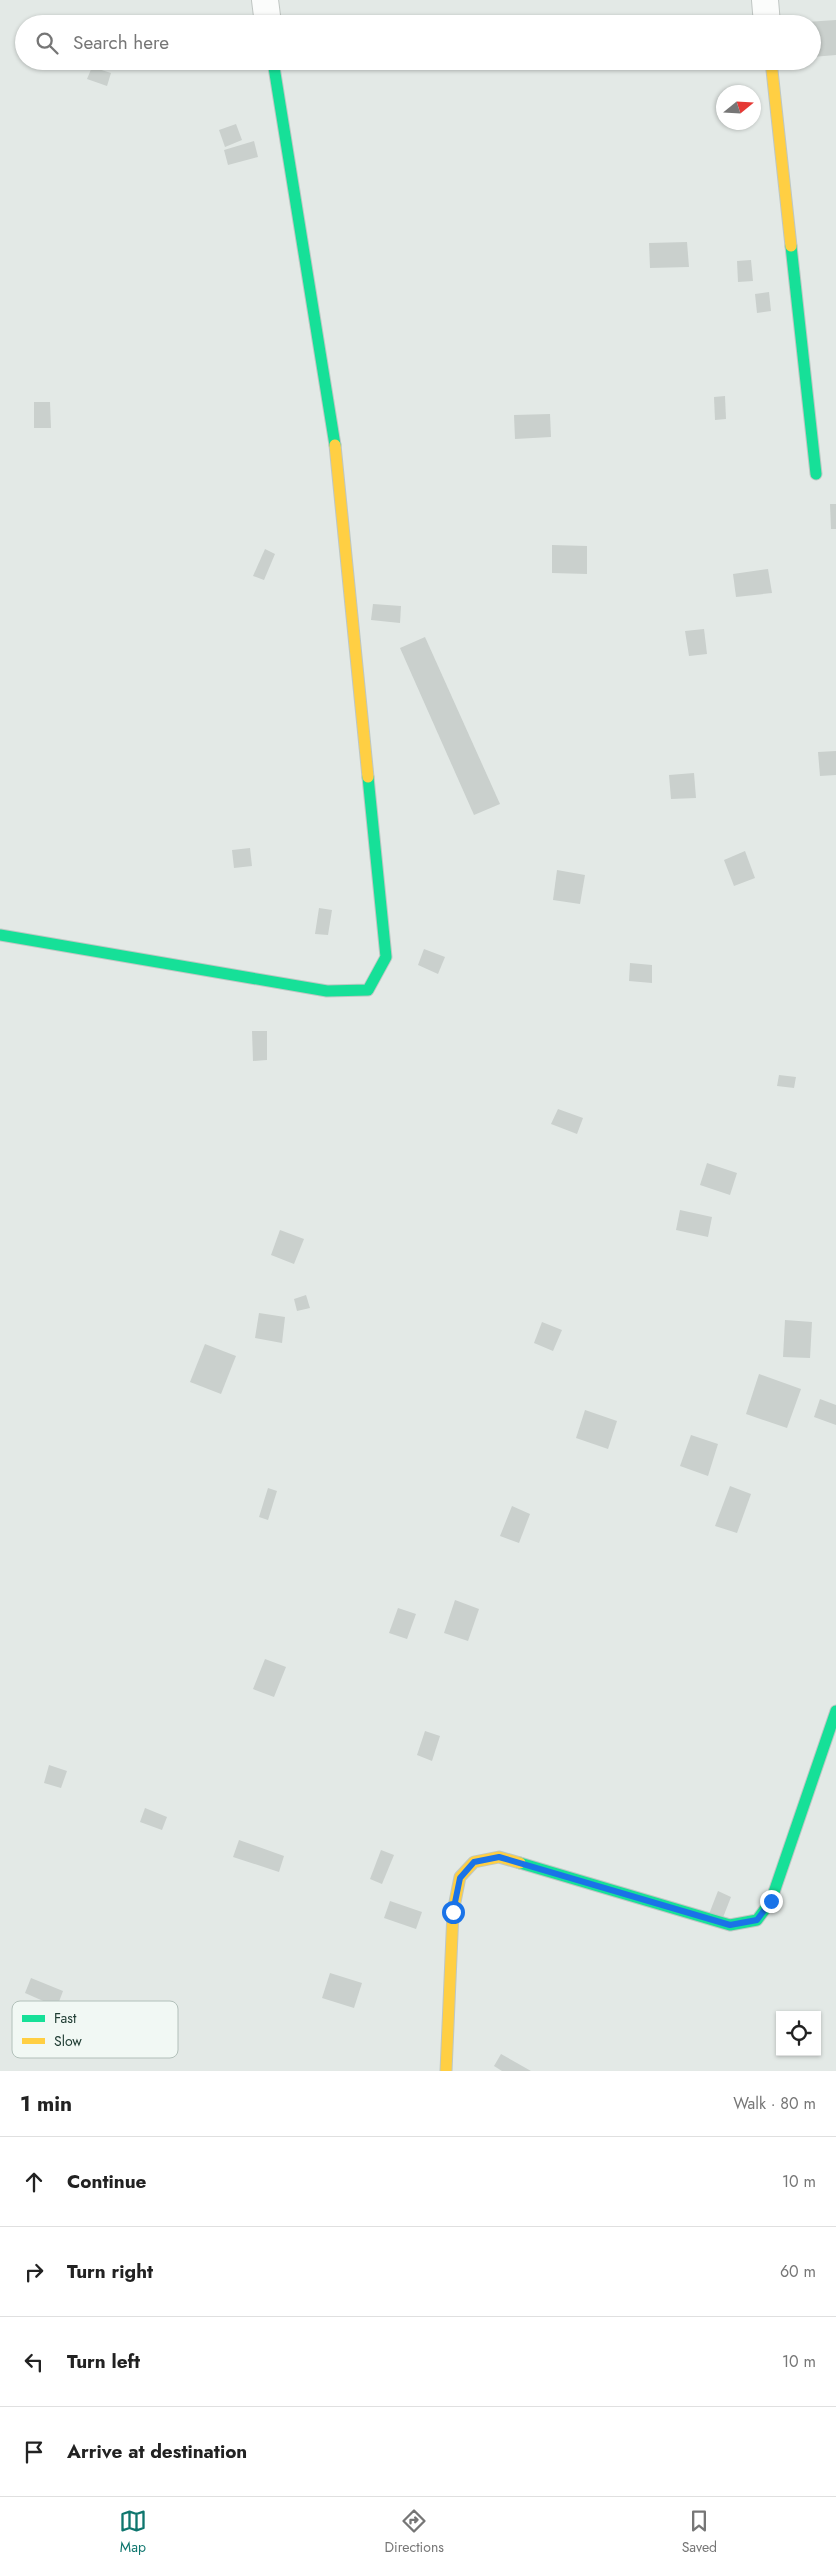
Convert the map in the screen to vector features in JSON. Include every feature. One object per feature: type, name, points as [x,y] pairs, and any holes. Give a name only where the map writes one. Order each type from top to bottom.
[{"type":"street","points":[[265,0],[267,15]]},
{"type":"street","points":[[765,0],[766,15]]},
{"type":"street","points":[[0,935],[327,991],[368,990],[386,956],[332,416],[274,70]]},
{"type":"street","points":[[772,70],[816,474]]},
{"type":"street","points":[[446,2071],[453,1912],[460,1878],[474,1862],[499,1857],[730,1925],[757,1920],[771,1901],[836,1711]]},
{"type":"building","points":[[836,20],[836,55],[821,56],[821,21]]},
{"type":"building","points":[[91,70],[102,70],[111,73],[107,86],[87,79]]},
{"type":"building","points":[[236,124],[242,140],[225,147],[219,130]]},
{"type":"building","points":[[254,141],[258,157],[228,165],[224,150]]},
{"type":"building","points":[[687,242],[689,267],[650,268],[649,243]]},
{"type":"building","points":[[751,260],[753,281],[738,282],[737,261]]},
{"type":"building","points":[[769,292],[771,311],[757,313],[755,294]]},
{"type":"building","points":[[725,396],[726,419],[715,420],[714,397]]},
{"type":"building","points":[[34,402],[50,402],[51,428],[34,428]]},
{"type":"building","points":[[550,414],[551,437],[515,439],[514,415]]},
{"type":"building","points":[[830,504],[836,504],[836,529],[831,529]]},
{"type":"building","points":[[552,545],[587,546],[587,574],[552,573]]},
{"type":"building","points":[[265,549],[275,554],[264,580],[253,576]]},
{"type":"building","points":[[768,569],[772,593],[736,597],[733,574]]},
{"type":"building","points":[[373,604],[401,606],[400,623],[371,620]]},
{"type":"building","points":[[704,629],[707,654],[689,656],[685,631]]},
{"type":"building","points":[[425,637],[500,804],[474,815],[400,648]]},
{"type":"building","points":[[836,751],[836,775],[820,776],[818,752]]},
{"type":"building","points":[[694,773],[696,798],[671,799],[669,775]]},
{"type":"building","points":[[250,848],[252,866],[234,868],[232,850]]},
{"type":"building","points":[[745,851],[755,878],[734,886],[724,860]]},
{"type":"building","points":[[557,870],[585,875],[580,904],[553,900]]},
{"type":"building","points":[[319,908],[332,910],[328,935],[315,934]]},
{"type":"building","points":[[424,949],[445,957],[438,974],[418,965]]},
{"type":"building","points":[[630,963],[652,965],[652,983],[629,981]]},
{"type":"building","points":[[252,1031],[267,1031],[267,1060],[253,1061]]},
{"type":"building","points":[[779,1075],[796,1077],[794,1088],[777,1086]]},
{"type":"building","points":[[558,1109],[583,1118],[577,1134],[551,1124]]},
{"type":"building","points":[[707,1163],[737,1173],[730,1195],[700,1185]]},
{"type":"building","points":[[680,1210],[712,1217],[708,1237],[676,1230]]},
{"type":"building","points":[[280,1230],[304,1239],[294,1264],[271,1255]]},
{"type":"building","points":[[306,1295],[310,1308],[297,1311],[294,1299]]},
{"type":"building","points":[[259,1313],[285,1317],[282,1343],[255,1338]]},
{"type":"building","points":[[785,1320],[812,1322],[810,1358],[783,1357]]},
{"type":"building","points":[[542,1322],[562,1330],[553,1351],[534,1343]]},
{"type":"building","points":[[205,1344],[236,1356],[221,1394],[190,1382]]},
{"type":"building","points":[[759,1374],[801,1389],[787,1428],[746,1414]]},
{"type":"building","points":[[820,1399],[836,1405],[836,1425],[814,1417]]},
{"type":"building","points":[[585,1410],[617,1421],[608,1449],[576,1438]]},
{"type":"building","points":[[691,1435],[718,1444],[708,1476],[680,1466]]},
{"type":"building","points":[[730,1486],[751,1494],[737,1533],[715,1526]]},
{"type":"building","points":[[268,1488],[277,1491],[268,1520],[259,1517]]},
{"type":"building","points":[[512,1506],[530,1514],[519,1543],[500,1536]]},
{"type":"building","points":[[455,1600],[479,1609],[468,1641],[444,1633]]},
{"type":"building","points":[[398,1608],[416,1614],[407,1639],[389,1633]]},
{"type":"building","points":[[265,1659],[286,1667],[274,1697],[253,1689]]},
{"type":"building","points":[[425,1731],[440,1736],[432,1761],[417,1755]]},
{"type":"building","points":[[49,1765],[67,1771],[61,1788],[44,1783]]},
{"type":"building","points":[[145,1808],[167,1817],[162,1830],[140,1822]]},
{"type":"building","points":[[239,1840],[284,1856],[279,1872],[233,1857]]},
{"type":"building","points":[[381,1850],[394,1855],[382,1884],[370,1879]]},
{"type":"building","points":[[718,1891],[731,1897],[722,1920],[709,1914]]},
{"type":"building","points":[[390,1901],[422,1912],[416,1929],[384,1918]]},
{"type":"building","points":[[330,1973],[362,1983],[354,2008],[322,1998]]},
{"type":"building","points":[[31,1978],[63,1991],[59,2001],[43,2001],[25,1993]]},
{"type":"building","points":[[501,2054],[531,2071],[502,2071],[494,2066]]},
{"type":"traffic: fast","points":[[274,70],[335,445]]},
{"type":"traffic: fast","points":[[791,246],[816,474]]},
{"type":"traffic: fast","points":[[0,935],[327,991],[368,990],[386,957],[368,777]]},
{"type":"traffic: fast","points":[[520,1863],[730,1925],[757,1920],[771,1901],[836,1711]]},
{"type":"traffic: slow","points":[[772,70],[791,246]]},
{"type":"traffic: slow","points":[[335,445],[368,777]]},
{"type":"traffic: slow","points":[[446,2071],[453,1912],[460,1877],[474,1862],[499,1857],[520,1863]]},
{"type":"route","points":[[453,1912],[460,1878],[474,1862],[499,1857],[730,1925],[757,1920],[771,1901]]}]
